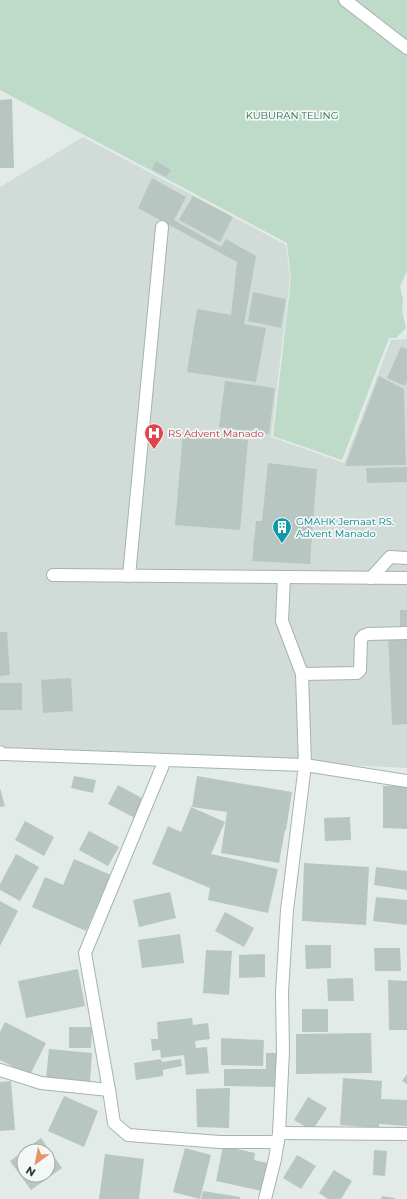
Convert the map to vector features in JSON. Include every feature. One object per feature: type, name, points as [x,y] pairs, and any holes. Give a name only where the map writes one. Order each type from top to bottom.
[{"type":"street","points":[[345,0],[407,48]]},
{"type":"street","points":[[129,576],[162,227]]},
{"type":"street","points":[[371,578],[390,557],[407,558]]},
{"type":"street","points":[[53,575],[407,578]]},
{"type":"street","points":[[265,1199],[279,1138],[283,1052],[282,992],[288,910],[305,765],[302,674],[282,621],[284,577]]},
{"type":"street","points":[[302,674],[357,674],[360,670],[361,638],[363,636],[407,633]]},
{"type":"street","points":[[1,754],[305,765],[407,781]]},
{"type":"street","points":[[165,760],[85,953],[114,1123],[128,1135],[220,1142],[279,1138],[407,1134]]},
{"type":"street","points":[[0,1070],[42,1083],[109,1090]]},
{"type":"shaded area","name":"RS Advent Manado","points":[[83,137],[286,245],[290,278],[271,437],[344,463],[391,340],[407,339],[407,768],[6,748],[0,744],[0,187]]},
{"type":"green space","name":"KUBURAN TELING","points":[[0,0],[407,0],[407,271],[400,286],[403,300],[402,311],[406,328],[396,338],[389,338],[342,460],[273,436],[291,278],[287,243],[0,90]]},
{"type":"building","points":[[12,99],[14,168],[0,168],[0,100]]},
{"type":"building","points":[[156,161],[171,170],[166,177],[152,169]]},
{"type":"building","points":[[152,178],[186,197],[174,220],[221,247],[226,239],[256,256],[244,324],[266,328],[256,382],[187,372],[197,309],[231,315],[237,262],[138,208]]},
{"type":"building","points":[[193,196],[233,217],[220,242],[179,220]]},
{"type":"building","points":[[253,292],[286,299],[281,328],[248,321]]},
{"type":"building","points":[[401,347],[407,349],[407,381],[405,386],[387,378]]},
{"type":"building","points":[[379,376],[404,389],[406,465],[345,466]]},
{"type":"building","points":[[225,381],[275,388],[269,434],[219,427]]},
{"type":"building","points":[[183,433],[248,440],[240,530],[175,525]]},
{"type":"building","points":[[268,463],[317,469],[310,564],[252,561],[256,521],[262,521]]},
{"type":"building","points":[[407,467],[407,482],[367,483],[366,468]]},
{"type":"building","points":[[400,610],[407,610],[407,633],[400,633]]},
{"type":"building","points":[[0,632],[7,632],[10,675],[0,676]]},
{"type":"building","points":[[388,634],[407,634],[407,724],[392,725]]},
{"type":"building","points":[[71,678],[73,711],[43,713],[41,680]]},
{"type":"building","points":[[0,683],[22,683],[22,710],[0,710]]},
{"type":"building","points":[[74,776],[96,780],[93,793],[71,788]]},
{"type":"building","points":[[197,776],[292,792],[279,863],[221,853],[227,812],[192,807]]},
{"type":"building","points":[[118,785],[147,801],[137,819],[108,804]]},
{"type":"building","points":[[383,786],[407,786],[407,829],[383,828]]},
{"type":"building","points":[[0,788],[5,806],[0,807]]},
{"type":"building","points":[[191,807],[225,822],[211,854],[278,869],[268,913],[208,900],[210,888],[152,864],[168,826],[181,832]]},
{"type":"building","points":[[350,817],[351,840],[325,841],[324,818]]},
{"type":"building","points":[[25,821],[54,837],[44,856],[15,840]]},
{"type":"building","points":[[89,831],[119,847],[108,866],[79,850]]},
{"type":"building","points":[[16,854],[39,867],[20,901],[0,890],[0,884]]},
{"type":"building","points":[[74,859],[111,875],[86,931],[32,907],[45,877],[63,885]]},
{"type":"building","points":[[304,863],[369,867],[366,925],[302,921]]},
{"type":"building","points":[[376,867],[407,871],[407,890],[374,885]]},
{"type":"building","points":[[170,892],[176,918],[139,927],[133,900]]},
{"type":"building","points":[[376,897],[407,900],[407,925],[373,921]]},
{"type":"building","points":[[0,901],[18,911],[0,946]]},
{"type":"building","points":[[225,912],[254,928],[244,947],[215,931]]},
{"type":"building","points":[[180,934],[184,963],[142,968],[138,940]]},
{"type":"building","points":[[305,945],[331,945],[331,968],[306,969]]},
{"type":"building","points":[[374,948],[400,948],[401,971],[375,971]]},
{"type":"building","points":[[206,950],[232,951],[229,995],[203,993]]},
{"type":"building","points":[[265,954],[265,977],[239,978],[239,955]]},
{"type":"building","points":[[78,969],[85,1006],[26,1018],[18,981]]},
{"type":"building","points":[[353,978],[354,1001],[328,1001],[327,979]]},
{"type":"building","points":[[388,980],[407,981],[407,1030],[389,1030]]},
{"type":"building","points":[[302,1009],[328,1009],[328,1032],[302,1032]]},
{"type":"building","points":[[192,1018],[193,1025],[208,1023],[210,1039],[195,1041],[196,1048],[207,1047],[209,1073],[186,1075],[184,1055],[161,1058],[160,1050],[152,1051],[151,1039],[158,1039],[157,1022]]},
{"type":"building","points":[[5,1022],[46,1043],[30,1075],[0,1060],[0,1032]]},
{"type":"building","points":[[69,1027],[92,1027],[91,1048],[69,1048]]},
{"type":"building","points":[[371,1033],[372,1073],[296,1074],[296,1034]]},
{"type":"building","points":[[221,1038],[264,1040],[263,1066],[221,1065]]},
{"type":"building","points":[[49,1049],[92,1053],[90,1083],[46,1079]]},
{"type":"building","points":[[266,1053],[276,1053],[277,1087],[224,1086],[224,1069],[266,1069]]},
{"type":"building","points":[[161,1059],[162,1062],[181,1059],[182,1066],[163,1070],[163,1076],[136,1080],[134,1063]]},
{"type":"building","points":[[407,1074],[407,1084],[402,1081]]},
{"type":"building","points":[[343,1078],[382,1081],[381,1099],[407,1100],[407,1126],[379,1124],[379,1128],[340,1125]]},
{"type":"building","points":[[11,1081],[15,1130],[0,1131],[0,1082]]},
{"type":"building","points":[[230,1088],[229,1128],[197,1127],[196,1089]]},
{"type":"building","points":[[64,1096],[98,1111],[84,1147],[48,1131]]},
{"type":"building","points":[[308,1097],[327,1108],[312,1131],[294,1120]]},
{"type":"building","points":[[41,1138],[44,1143],[34,1143]]},
{"type":"building","points":[[223,1146],[255,1153],[254,1160],[268,1163],[262,1191],[216,1181]]},
{"type":"building","points":[[185,1148],[211,1155],[200,1199],[173,1192]]},
{"type":"building","points":[[374,1150],[387,1151],[385,1176],[373,1175]]},
{"type":"building","points":[[105,1154],[144,1159],[139,1199],[99,1199]]},
{"type":"building","points":[[297,1155],[316,1166],[301,1189],[283,1178]]},
{"type":"building","points":[[16,1157],[16,1169],[10,1161]]},
{"type":"building","points":[[56,1159],[62,1168],[56,1172]]},
{"type":"building","points":[[334,1170],[352,1181],[341,1199],[328,1199],[319,1193]]},
{"type":"building","points":[[26,1183],[41,1183],[31,1190]]},
{"type":"building","points":[[203,1191],[240,1197],[240,1199],[201,1199]]},
{"type":"building","points":[[382,1196],[395,1198],[395,1199],[381,1199]]},
{"type":"place","name":"RS Advent Manado","points":[[154,450]]},
{"type":"place","name":"GMAHK Jemaat RS. Advent Manado","points":[[282,544]]}]
